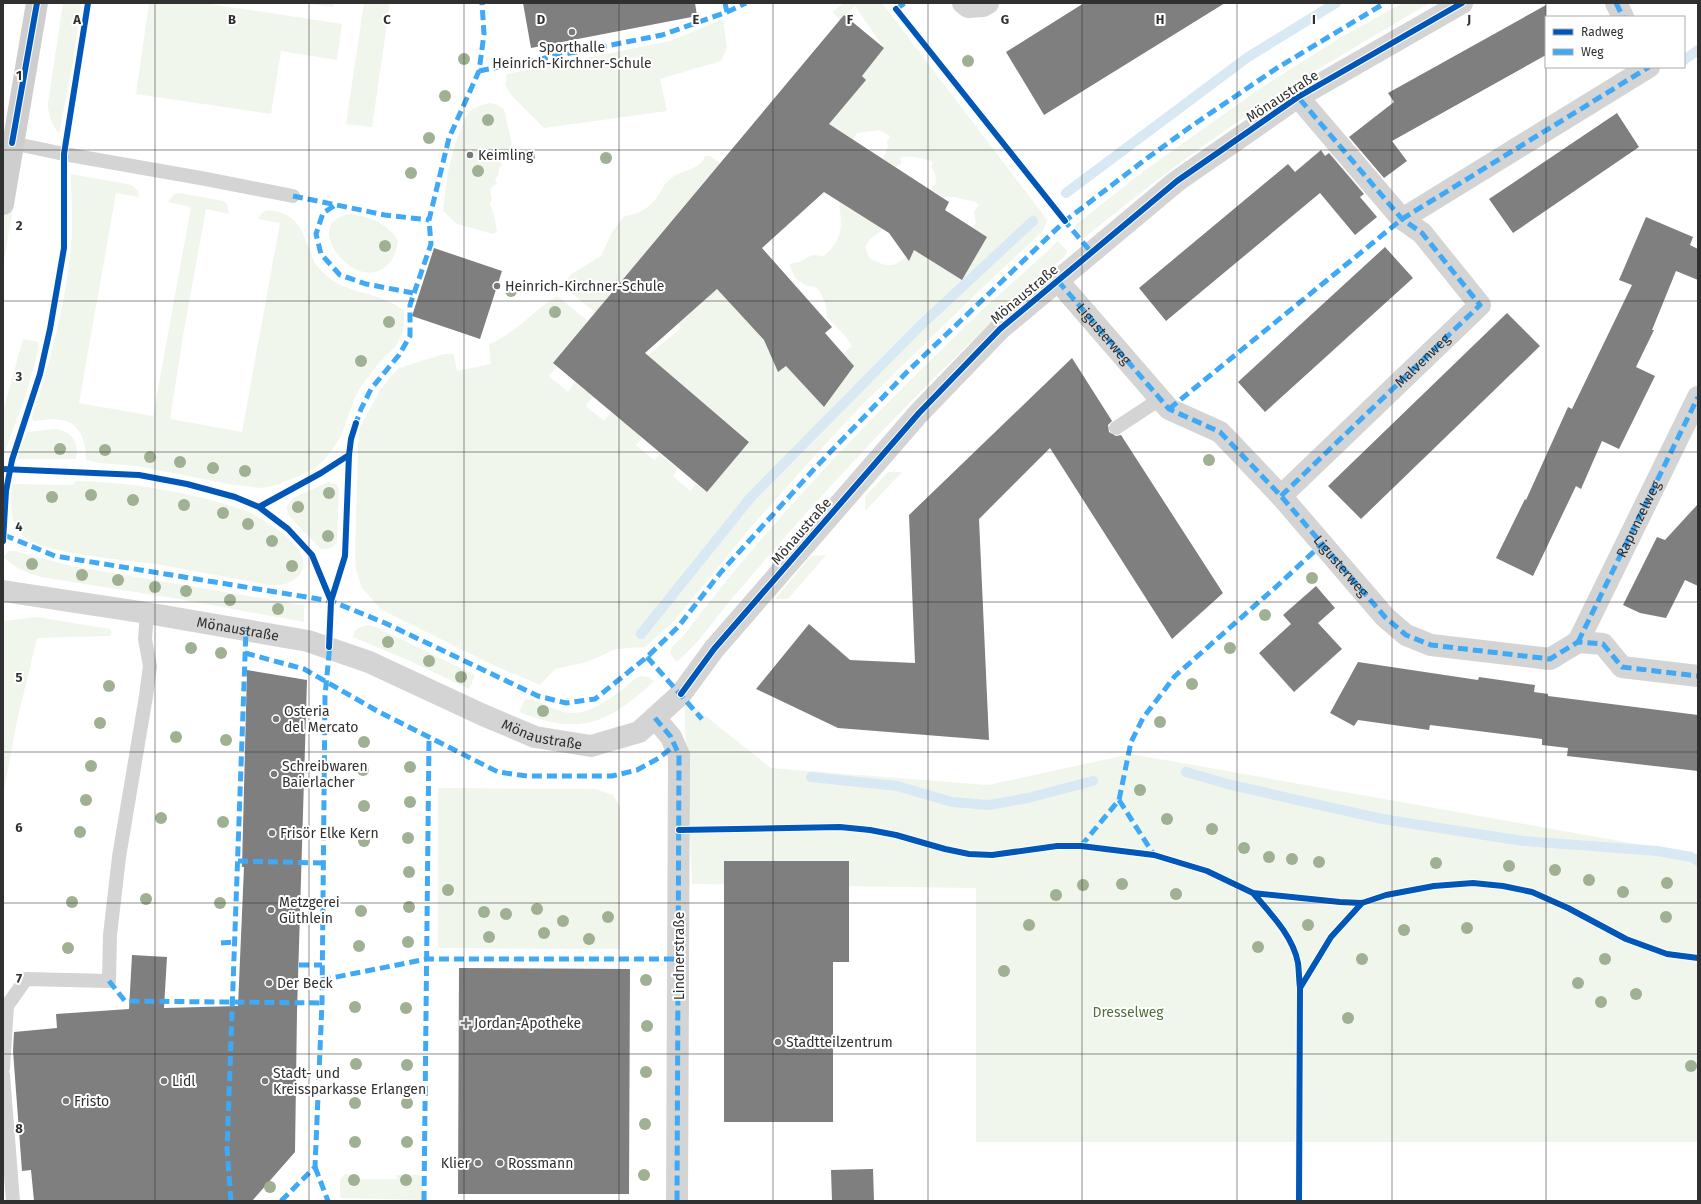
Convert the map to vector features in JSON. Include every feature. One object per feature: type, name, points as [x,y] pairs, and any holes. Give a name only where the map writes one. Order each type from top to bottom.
[{"type":"main road","points":[[3,204],[36,3]]},
{"type":"street","points":[[963,3],[968,7],[983,6],[988,3]]},
{"type":"street","name":"Mönaustraße","points":[[3,590],[308,641],[369,662],[483,715],[535,737],[591,746],[640,732],[681,694],[714,649],[919,413],[1000,329],[1177,181],[1298,97],[1462,3]]},
{"type":"street","points":[[1616,3],[1622,16]]},
{"type":"street","points":[[1402,219],[1647,68]]},
{"type":"street","name":"Malvenweg","points":[[1281,496],[1480,304],[1422,233],[1402,219],[1298,97]]},
{"type":"street","name":"Ligusterweg","points":[[1058,281],[1169,409],[1220,432],[1281,496],[1385,617],[1406,635],[1431,645],[1550,659],[1578,642]]},
{"type":"street","name":"Rapunzelweg","points":[[1578,642],[1698,397]]},
{"type":"street","points":[[1578,642],[1602,644],[1622,667],[1698,676]]},
{"type":"street","name":"Lindnerstraße","points":[[654,718],[671,737],[679,756],[678,1201]]},
{"type":"lane","points":[[12,143],[293,196]]},
{"type":"lane","points":[[1116,428],[1160,399]]},
{"type":"lane","points":[[3,1068],[7,1006],[26,979],[109,980],[110,934],[120,857],[150,666],[145,639],[147,613]]},
{"type":"lane","points":[[3,1075],[13,1201]]},
{"type":"green space","points":[[63,3],[81,3],[73,62],[59,134],[51,120],[48,103]]},
{"type":"green space","points":[[149,3],[204,3],[342,24],[337,60],[281,51],[271,114],[136,94]]},
{"type":"green space","points":[[301,3],[334,3],[333,7]]},
{"type":"green space","points":[[364,3],[390,3],[372,127],[346,124]]},
{"type":"green space","points":[[844,3],[882,3],[1042,213],[1047,221],[1042,232],[983,287],[861,406],[752,526],[674,621],[645,647],[616,649],[587,662],[555,669],[540,685],[497,667],[382,610],[362,588],[356,570],[355,557],[358,445],[360,427],[379,392],[399,368],[444,354],[454,354],[457,371],[491,364],[489,344],[516,328],[557,296],[588,321],[553,363],[557,367],[549,376],[568,392],[575,382],[593,397],[586,406],[604,421],[611,412],[621,420],[674,393],[639,435],[642,439],[636,445],[654,460],[660,454],[678,469],[673,476],[690,491],[696,484],[707,492],[749,441],[647,356],[681,328],[678,324],[717,289],[764,340],[778,372],[786,366],[824,407],[854,366],[843,354],[852,346],[845,336],[827,317],[825,302],[820,292],[815,287],[805,285],[795,278],[789,264],[799,262],[812,255],[824,256],[831,250],[840,231],[841,217],[839,201],[884,229],[870,239],[865,247],[870,259],[885,265],[894,265],[907,257],[909,260],[914,250],[962,280],[987,237],[972,227],[976,223],[974,211],[979,205],[975,202],[954,197],[943,197],[930,189],[936,183],[935,173],[931,167],[933,162],[917,157],[904,157],[900,158],[902,163],[896,167],[883,159],[888,147],[887,142],[890,136],[879,130],[857,133],[850,145],[824,130],[866,80],[862,76],[884,48],[855,6],[840,20],[832,12]]},
{"type":"green space","points":[[1403,3],[1430,3],[1322,67],[1234,124],[1158,179],[1084,238],[1074,226],[1145,170],[1258,90],[1338,39]]},
{"type":"green space","points":[[723,19],[727,48],[721,61],[660,79],[667,111],[544,128],[513,97],[505,85],[507,74],[670,41]]},
{"type":"green space","points":[[489,103],[496,104],[504,109],[512,144],[501,162],[502,166],[499,168],[498,176],[495,179],[497,183],[490,189],[492,200],[490,203],[497,231],[493,234],[457,224],[443,211],[451,159],[464,121],[471,110]]},
{"type":"green space","points":[[705,156],[710,156],[720,163],[606,299],[626,316],[596,313],[565,288],[564,285],[570,275],[601,256],[611,234],[624,216],[635,214],[644,210],[656,199],[667,182],[678,174],[694,168]]},
{"type":"green space","points":[[71,174],[132,185],[138,191],[139,197],[116,193],[79,403],[153,416],[191,207],[168,202],[174,194],[179,193],[223,201],[227,204],[229,214],[206,209],[183,336],[170,419],[242,432],[280,223],[258,219],[267,210],[285,214],[297,224],[302,230],[315,263],[332,280],[352,289],[385,300],[404,311],[404,326],[401,337],[395,347],[378,364],[360,388],[355,397],[341,436],[324,460],[315,468],[290,480],[262,488],[234,485],[136,466],[99,463],[86,460],[82,435],[69,422],[59,419],[33,421],[32,416],[56,333],[65,290],[72,229]]},
{"type":"green space","points":[[17,185],[3,266],[3,189]]},
{"type":"green space","points":[[351,214],[366,217],[378,222],[389,229],[398,241],[396,250],[389,264],[382,269],[369,273],[356,270],[345,262],[335,251],[330,239],[330,228],[336,219]]},
{"type":"green space","points":[[1058,241],[1067,251],[1066,255],[963,350],[864,450],[801,519],[728,603],[697,642],[676,662],[670,652],[672,647],[684,635],[753,549],[789,508],[863,428],[902,389],[980,312]]},
{"type":"green space","points":[[23,339],[39,342],[37,355],[25,397],[3,457],[3,411]]},
{"type":"green space","points":[[55,429],[66,432],[73,438],[77,447],[76,459],[17,459],[27,432]]},
{"type":"green space","points":[[888,472],[902,472],[865,511],[865,497]]},
{"type":"green space","points":[[76,481],[121,484],[165,490],[207,499],[244,510],[263,520],[286,536],[295,545],[304,564],[300,574],[294,580],[286,584],[270,585],[156,564],[66,552],[34,542],[23,536],[18,531],[13,519],[11,505],[12,484],[72,485]]},
{"type":"green space","points":[[328,482],[336,484],[339,490],[337,542],[328,549],[321,549],[289,516],[287,508],[288,504],[293,498]]},
{"type":"green space","points":[[9,551],[15,551],[71,566],[304,605],[304,622],[173,598],[41,577],[30,574],[7,561],[3,557]]},
{"type":"green space","points":[[826,555],[788,599],[775,599],[811,556]]},
{"type":"green space","points":[[36,617],[110,629],[112,633],[110,636],[37,638],[17,721],[3,796],[3,621]]},
{"type":"green space","points":[[367,625],[376,627],[475,675],[469,689],[410,661],[353,637],[356,630]]},
{"type":"green space","points":[[642,676],[648,677],[654,681],[622,707],[607,716],[592,722],[576,724],[559,723],[519,712],[525,699],[560,711],[572,713],[586,711],[606,701],[634,679]]},
{"type":"green space","name":"Dresselweg","points":[[684,699],[771,768],[988,785],[1131,754],[1698,855],[1698,1142],[976,1142],[976,888],[692,884]]},
{"type":"green space","points":[[438,788],[596,789],[613,795],[620,807],[620,949],[438,948]]},
{"type":"green space","points":[[345,1174],[358,1175],[358,1179],[397,1179],[397,1175],[420,1175],[423,1179],[423,1200],[340,1198],[340,1179]]},
{"type":"building","name":"Sporthalle Heinrich-Kirchner-Schule","points":[[523,3],[695,3],[697,16],[531,48]]},
{"type":"building","points":[[1084,3],[1225,3],[1044,115],[1006,52]]},
{"type":"building","points":[[1546,5],[1545,56],[1392,141],[1407,161],[1384,178],[1349,137],[1394,102],[1388,93]]},
{"type":"building","points":[[844,15],[884,48],[862,76],[866,80],[829,124],[949,202],[945,210],[987,237],[962,280],[914,250],[909,261],[889,233],[824,192],[762,248],[832,327],[825,333],[854,366],[824,407],[786,366],[778,372],[764,340],[717,289],[645,353],[749,442],[707,492],[553,363]]},
{"type":"building","points":[[1617,113],[1639,147],[1513,233],[1489,199]]},
{"type":"building","points":[[1321,150],[1325,156],[1329,153],[1364,194],[1360,197],[1377,217],[1355,235],[1320,193],[1166,321],[1139,288],[1288,164],[1295,172]]},
{"type":"building","points":[[1646,217],[1693,237],[1690,245],[1698,249],[1698,280],[1676,271],[1652,330],[1654,330],[1636,367],[1655,376],[1619,449],[1602,441],[1581,489],[1576,486],[1533,576],[1496,558],[1525,499],[1526,500],[1568,407],[1572,409],[1632,285],[1619,280]]},
{"type":"building","points":[[1385,247],[1413,278],[1265,412],[1238,382]]},
{"type":"building","points":[[434,248],[502,271],[480,339],[412,316]]},
{"type":"building","points":[[1507,313],[1540,346],[1361,519],[1328,486]]},
{"type":"building","points":[[1072,358],[1112,421],[1108,425],[1109,432],[1116,436],[1121,435],[1223,593],[1172,639],[1050,448],[979,519],[989,740],[838,728],[756,689],[809,624],[850,660],[915,663],[909,515]]},
{"type":"building","points":[[1698,504],[1698,586],[1685,580],[1666,618],[1640,613],[1623,605],[1657,537],[1665,540]]},
{"type":"building","points":[[1316,586],[1335,608],[1318,623],[1342,649],[1294,692],[1259,653],[1291,624],[1283,615]]},
{"type":"building","points":[[1358,662],[1478,680],[1479,677],[1535,685],[1534,692],[1548,694],[1548,696],[1698,715],[1698,771],[1567,756],[1568,748],[1542,745],[1542,739],[1430,725],[1429,730],[1358,720],[1354,726],[1330,713]]},
{"type":"building","points":[[247,670],[307,680],[297,1012],[295,1152],[252,1201],[34,1201],[31,1170],[22,1171],[13,1051],[14,1032],[57,1028],[56,1014],[129,1009],[132,955],[167,957],[164,1008],[238,1006],[244,867],[242,867]]},
{"type":"building","name":"Stadtteilzentrum","points":[[724,861],[849,861],[849,962],[833,962],[833,1122],[724,1122]]},
{"type":"building","points":[[459,968],[630,969],[629,1194],[458,1194]]},
{"type":"building","points":[[873,1169],[874,1201],[832,1201],[831,1170]]},
{"type":"waterway","points":[[1066,193],[1248,57],[1336,3]]},
{"type":"waterway","points":[[1685,59],[1698,50]]},
{"type":"waterway","points":[[641,634],[751,497],[921,325],[1033,221]]},
{"type":"waterway","points":[[1186,772],[1231,785],[1382,819],[1523,841],[1657,851],[1691,857],[1698,861]]},
{"type":"waterway","points":[[811,777],[897,786],[952,802],[989,805],[1028,798],[1093,781]]},
{"type":"marked path","points":[[355,426],[361,409],[371,389],[399,355],[410,336],[410,305],[431,244],[429,220],[449,138],[479,71],[484,34],[482,3]]},
{"type":"marked path","points":[[725,3],[727,12]]},
{"type":"marked path","points":[[479,71],[662,35],[727,12],[746,3]]},
{"type":"marked path","points":[[896,9],[905,3]]},
{"type":"marked path","points":[[4,535],[55,556],[331,601],[385,623],[538,696],[566,703],[595,699],[647,657],[678,627],[721,572],[815,468],[908,371],[1065,221],[1193,125],[1277,68],[1385,3]]},
{"type":"marked path","points":[[1616,3],[1622,16]]},
{"type":"marked path","points":[[1169,409],[1402,219],[1647,68]]},
{"type":"marked path","points":[[1281,496],[1480,305],[1422,233],[1402,219],[1298,97]]},
{"type":"marked path","points":[[293,196],[385,215],[429,220]]},
{"type":"marked path","points":[[334,206],[323,213],[316,234],[321,254],[340,275],[366,284],[413,293]]},
{"type":"marked path","points":[[1063,219],[1092,253]]},
{"type":"marked path","points":[[1058,281],[1169,409],[1220,432],[1281,496],[1385,617],[1406,635],[1431,645],[1550,659],[1578,642],[1603,644],[1622,667],[1698,676]]},
{"type":"marked path","points":[[1578,642],[1698,397]]},
{"type":"marked path","points":[[1081,846],[1119,800],[1131,742],[1143,718],[1175,676],[1322,544]]},
{"type":"marked path","points":[[231,1201],[227,1149],[246,630]]},
{"type":"marked path","points":[[281,1201],[315,1167],[322,1003],[325,696],[330,644]]},
{"type":"marked path","points":[[245,653],[304,669],[379,712],[498,772],[527,776],[612,776],[637,770],[659,758],[675,745]]},
{"type":"marked path","points":[[647,657],[702,719]]},
{"type":"marked path","points":[[655,718],[671,737],[679,755],[677,1201]]},
{"type":"marked path","points":[[424,1201],[429,738]]},
{"type":"marked path","points":[[1119,800],[1154,855]]},
{"type":"marked path","points":[[238,861],[323,863]]},
{"type":"marked path","points":[[221,943],[235,942]]},
{"type":"marked path","points":[[321,980],[427,959],[679,959]]},
{"type":"marked path","points":[[299,965],[322,965]]},
{"type":"marked path","points":[[109,981],[125,1001],[322,1003]]},
{"type":"marked path","points":[[315,1167],[328,1201]]},
{"type":"cycle path","points":[[12,143],[37,3]]},
{"type":"cycle path","points":[[3,541],[6,491],[12,460],[40,374],[50,329],[64,248],[64,154],[88,3]]},
{"type":"cycle path","points":[[681,694],[714,649],[919,413],[1000,329],[1177,181],[1298,97],[1462,3]]},
{"type":"cycle path","points":[[896,9],[1065,221]]},
{"type":"cycle path","points":[[329,647],[331,601],[345,556],[349,455],[351,439],[356,423]]},
{"type":"cycle path","points":[[259,507],[321,473],[349,455]]},
{"type":"cycle path","points":[[3,469],[139,475],[187,484],[235,497],[259,507],[288,529],[312,555],[331,601]]},
{"type":"cycle path","points":[[679,830],[840,827],[870,830],[896,835],[945,849],[969,854],[992,855],[1057,846],[1081,846],[1154,855],[1207,871],[1253,893],[1340,902],[1362,903],[1386,895],[1434,886],[1473,883],[1503,886],[1532,892],[1568,908],[1626,939],[1667,954],[1698,958]]},
{"type":"cycle path","points":[[1253,893],[1280,925],[1291,943],[1298,963],[1300,988],[1331,937],[1362,903]]},
{"type":"cycle path","points":[[1299,1201],[1300,988]]},
{"type":"place","name":"Sporthalle Heinrich-Kirchner-Schule","points":[[572,32]]},
{"type":"place","name":"Keimling","points":[[470,155]]},
{"type":"place","name":"Heinrich-Kirchner-Schule","points":[[497,286]]},
{"type":"place","name":"Osteria del Mercato","points":[[276,719]]},
{"type":"place","name":"Schreibwaren Baierlacher","points":[[274,774]]},
{"type":"place","name":"Frisör Elke Kern","points":[[272,833]]},
{"type":"place","name":"Metzgerei Güthlein","points":[[271,910]]},
{"type":"place","name":"Der Beck","points":[[269,983]]},
{"type":"place","name":"Jordan-Apotheke","points":[[466,1023]]},
{"type":"place","name":"Stadtteilzentrum","points":[[778,1042]]},
{"type":"place","name":"Lidl","points":[[164,1081]]},
{"type":"place","name":"Stadt- und Kreissparkasse Erlangen","points":[[265,1081]]},
{"type":"place","name":"Fristo","points":[[66,1101]]},
{"type":"place","name":"Klier","points":[[478,1163]]},
{"type":"place","name":"Rossmann","points":[[500,1163]]}]
